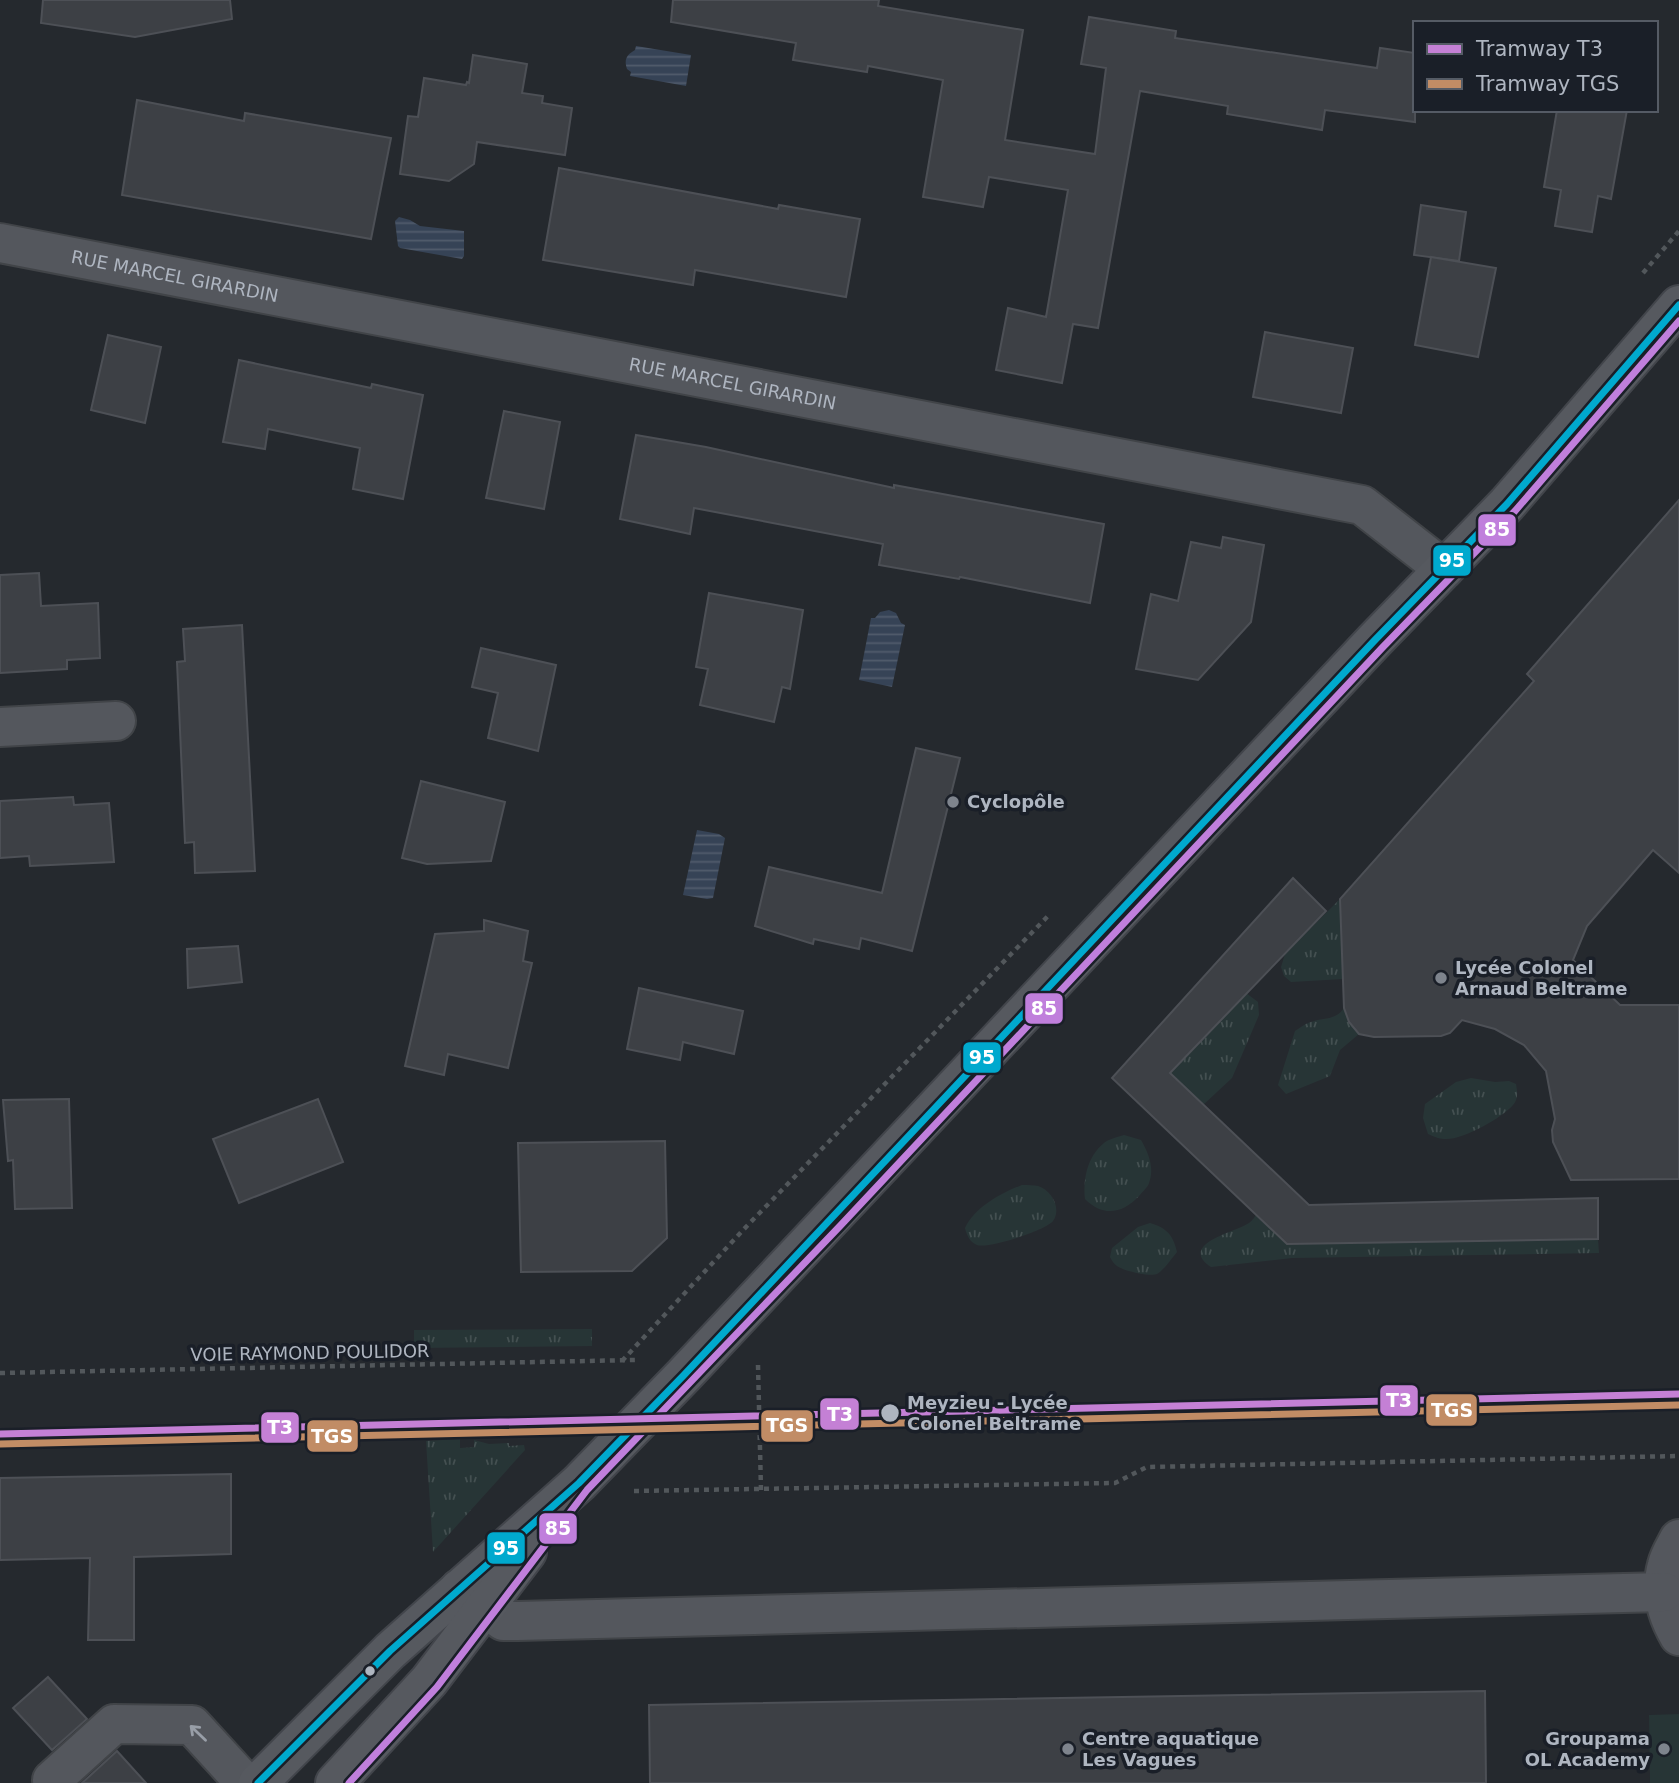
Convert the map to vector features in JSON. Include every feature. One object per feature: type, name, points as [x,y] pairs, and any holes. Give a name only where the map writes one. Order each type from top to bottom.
[{"type":"main road","points":[[258,1783],[390,1651],[471,1599],[1374,641],[1507,504],[1679,304]]},
{"type":"main road","points":[[335,1783],[429,1681],[471,1599]]},
{"type":"street","name":"RUE MARCEL GIRARDIN","points":[[0,243],[1362,505],[1444,569]]},
{"type":"street","points":[[0,727],[116,721]]},
{"type":"street","points":[[1679,1539],[1667,1564],[1664,1592],[1670,1620],[1679,1636]]},
{"type":"street","points":[[471,1599],[503,1621],[518,1622],[1664,1592]]},
{"type":"street","points":[[55,1783],[52,1780],[114,1724],[192,1725],[245,1783]]},
{"type":"path","name":"VOIE RAYMOND POULIDOR","points":[[0,1373],[621,1361],[744,1229]]},
{"type":"path","points":[[758,1357],[761,1490]]},
{"type":"path","points":[[579,1483],[634,1491],[1115,1483],[1147,1467],[1679,1456]]},
{"type":"green space","points":[[1342,897],[1343,979],[1291,982],[1284,976],[1281,967],[1285,954]]},
{"type":"green space","points":[[1246,993],[1258,1002],[1259,1015],[1232,1078],[1203,1105],[1170,1073]]},
{"type":"green space","points":[[1344,1008],[1349,1022],[1359,1034],[1340,1050],[1330,1076],[1286,1094],[1278,1085],[1295,1031],[1309,1023],[1333,1017]]},
{"type":"green space","points":[[1471,1078],[1516,1084],[1515,1102],[1491,1122],[1470,1133],[1451,1139],[1428,1134],[1423,1118],[1425,1104],[1456,1082]]},
{"type":"green space","points":[[1124,1135],[1141,1140],[1150,1160],[1151,1177],[1139,1196],[1126,1207],[1112,1211],[1099,1209],[1085,1199],[1087,1169],[1104,1143]]},
{"type":"green space","points":[[1022,1185],[1038,1186],[1051,1195],[1056,1205],[1053,1221],[1029,1234],[1004,1242],[977,1245],[972,1242],[965,1228],[969,1220],[997,1197]]},
{"type":"green space","points":[[1256,1215],[1287,1244],[1598,1239],[1599,1253],[1292,1258],[1211,1267],[1202,1259],[1201,1252],[1205,1245],[1249,1223]]},
{"type":"green space","points":[[1150,1223],[1168,1233],[1177,1252],[1160,1272],[1154,1275],[1120,1268],[1110,1257],[1112,1248],[1138,1227]]},
{"type":"green space","points":[[592,1329],[592,1346],[414,1348],[414,1330]]},
{"type":"green space","points":[[460,1439],[460,1448],[474,1447],[474,1440],[489,1444],[509,1443],[509,1446],[524,1445],[525,1450],[433,1552],[426,1441]]},
{"type":"green space","name":"Groupama OL Academy","points":[[1679,1714],[1679,1783],[1650,1783],[1649,1715]]},
{"type":"water","points":[[636,46],[691,55],[686,86],[630,76],[626,60]]},
{"type":"water","points":[[399,217],[420,226],[464,231],[464,256],[462,259],[400,248],[395,221]]},
{"type":"water","points":[[889,610],[896,613],[905,625],[892,687],[859,680],[871,618]]},
{"type":"water","points":[[697,830],[719,834],[725,838],[713,898],[683,895]]},
{"type":"building","points":[[43,0],[230,0],[232,19],[135,37],[41,23]]},
{"type":"building","points":[[673,0],[879,0],[878,6],[1023,30],[1005,140],[1095,154],[1106,68],[1081,64],[1089,17],[1176,31],[1175,38],[1377,68],[1380,48],[1413,53],[1415,122],[1325,110],[1322,130],[1227,114],[1228,106],[1140,91],[1098,328],[1073,324],[1062,383],[996,370],[1008,308],[1046,317],[1068,190],[989,177],[983,207],[923,197],[943,80],[868,66],[867,72],[793,60],[796,43],[671,22]]},
{"type":"building","points":[[473,55],[527,64],[522,93],[543,96],[542,103],[572,108],[565,155],[477,142],[474,164],[449,181],[400,174],[408,116],[418,117],[424,78],[466,85],[469,83]]},
{"type":"building","points":[[137,100],[244,121],[245,113],[391,138],[371,239],[122,195]]},
{"type":"building","points":[[1557,112],[1627,112],[1611,199],[1598,196],[1592,232],[1555,226],[1561,190],[1544,187]]},
{"type":"building","points":[[559,168],[778,209],[779,205],[860,219],[846,297],[695,270],[693,285],[543,260]]},
{"type":"building","points":[[1421,205],[1466,212],[1459,261],[1414,255]]},
{"type":"building","points":[[1431,257],[1496,268],[1478,357],[1415,345]]},
{"type":"building","points":[[1265,332],[1353,348],[1341,413],[1253,397]]},
{"type":"building","points":[[108,335],[161,347],[145,423],[91,410]]},
{"type":"building","points":[[239,360],[371,388],[372,384],[423,395],[403,499],[353,489],[360,448],[268,429],[265,449],[223,442]]},
{"type":"building","points":[[504,411],[560,422],[544,509],[486,498]]},
{"type":"building","points":[[636,435],[706,447],[894,488],[894,485],[1104,524],[1090,603],[960,577],[959,579],[879,565],[883,544],[694,508],[690,534],[620,519]]},
{"type":"building","points":[[1679,500],[1679,873],[1653,850],[1587,926],[1573,960],[1620,1005],[1679,1005],[1679,1179],[1571,1180],[1553,1142],[1555,1119],[1546,1071],[1524,1045],[1495,1029],[1462,1020],[1450,1033],[1441,1036],[1374,1037],[1359,1034],[1349,1022],[1344,1008],[1340,899],[1534,681],[1527,674]]},
{"type":"building","points":[[1223,537],[1264,545],[1251,622],[1198,680],[1136,669],[1151,594],[1178,601],[1191,542],[1221,548]]},
{"type":"building","points":[[39,573],[41,606],[98,603],[100,658],[67,660],[67,669],[0,673],[0,575]]},
{"type":"building","points":[[709,593],[803,610],[790,689],[782,687],[774,722],[700,705],[708,669],[696,667]]},
{"type":"building","points":[[242,625],[255,871],[195,873],[194,842],[185,843],[177,662],[185,661],[183,629]]},
{"type":"building","points":[[481,648],[556,665],[538,751],[488,738],[498,693],[472,687]]},
{"type":"building","points":[[916,748],[960,758],[912,951],[861,938],[859,949],[814,939],[813,944],[755,926],[769,867],[882,893]]},
{"type":"building","points":[[421,781],[505,802],[491,861],[427,864],[402,858]]},
{"type":"building","points":[[73,797],[74,805],[109,803],[114,862],[30,866],[29,856],[0,858],[0,801]]},
{"type":"building","points":[[1293,878],[1326,911],[1170,1073],[1309,1205],[1598,1198],[1598,1239],[1287,1244],[1112,1078]]},
{"type":"building","points":[[484,920],[528,931],[523,961],[532,963],[508,1068],[448,1054],[444,1075],[405,1066],[435,934],[484,931]]},
{"type":"building","points":[[238,946],[242,982],[188,988],[187,949]]},
{"type":"building","points":[[639,988],[743,1011],[734,1054],[683,1042],[680,1060],[627,1049]]},
{"type":"building","points":[[69,1099],[72,1208],[15,1209],[13,1160],[8,1161],[3,1100]]},
{"type":"building","points":[[318,1099],[343,1162],[239,1203],[213,1139]]},
{"type":"building","points":[[665,1141],[667,1238],[632,1271],[521,1272],[518,1143]]},
{"type":"building","points":[[231,1474],[231,1554],[134,1557],[134,1640],[88,1640],[90,1558],[0,1560],[0,1478]]},
{"type":"building","points":[[48,1677],[87,1719],[52,1750],[13,1708]]},
{"type":"building","name":"Centre aquatique Les Vagues","points":[[1485,1691],[1486,1783],[650,1783],[649,1705]]},
{"type":"building","points":[[117,1751],[146,1783],[82,1783]]},
{"type":"tram line","name":"T3","points":[[0,1434],[1679,1394]]},
{"type":"tram line","name":"TGS","points":[[0,1444],[1679,1405]]},
{"type":"transit line","name":"95","points":[[258,1783],[390,1651],[579,1483],[684,1375],[1374,641],[1507,504],[1679,305]]},
{"type":"transit line","name":"85","points":[[349,1783],[437,1687],[587,1490],[840,1226],[1382,648],[1515,511],[1679,321]]},
{"type":"place","name":"Cyclopôle","points":[[953,802]]},
{"type":"place","name":"Lycée Colonel Arnaud Beltrame","points":[[1441,978]]},
{"type":"place","name":"Meyzieu - Lycée Colonel Beltrame","points":[[890,1413]]},
{"type":"place","name":"Centre aquatique Les Vagues","points":[[1068,1749]]},
{"type":"place","name":"Groupama OL Academy","points":[[1664,1749]]}]
